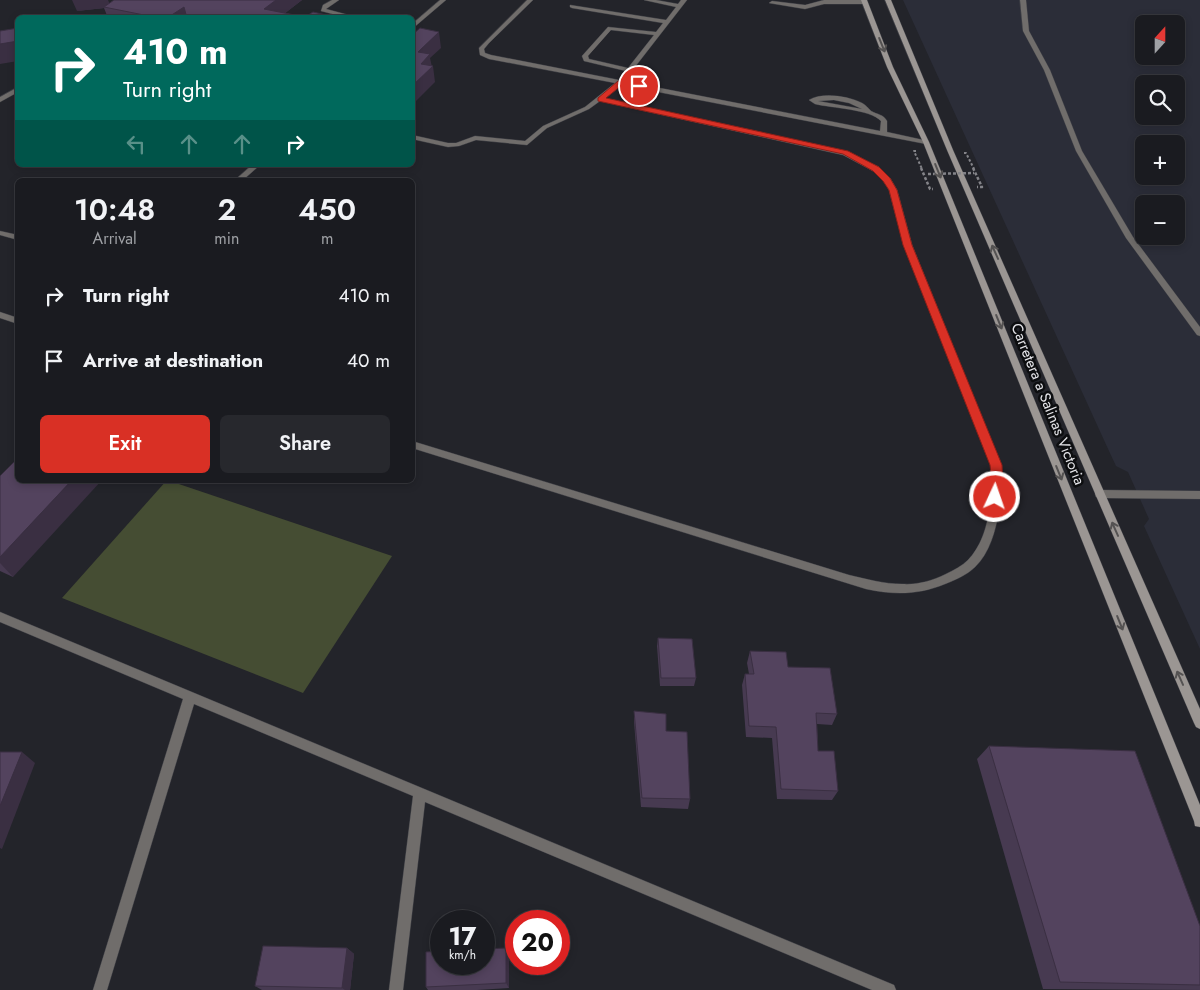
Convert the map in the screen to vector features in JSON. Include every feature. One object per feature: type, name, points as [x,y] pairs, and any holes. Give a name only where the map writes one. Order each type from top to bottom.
[{"type":"main road","name":"Carretera a Salinas Victoria","points":[[888,0],[950,150],[1200,723]]},
{"type":"main road","name":"Carretera a Salinas Victoria","points":[[864,1],[890,67],[926,142],[1200,821]]},
{"type":"street","points":[[336,0],[325,6],[323,10],[344,15]]},
{"type":"street","points":[[415,24],[443,0]]},
{"type":"street","points":[[530,0],[487,42],[481,49],[482,54],[620,83],[926,142]]},
{"type":"street","points":[[648,0],[680,6]]},
{"type":"street","points":[[415,138],[448,145],[458,145],[474,138],[527,144],[545,127],[600,99],[620,83],[684,0]]},
{"type":"street","points":[[1023,0],[1026,31],[1047,70],[1079,151],[1130,238],[1200,333]]},
{"type":"street","points":[[772,3],[805,7],[824,2],[864,1]]},
{"type":"street","points":[[572,6],[667,22]]},
{"type":"street","points":[[630,70],[586,60],[585,56],[610,28],[658,34]]},
{"type":"street","points":[[0,100],[15,91]]},
{"type":"street","points":[[415,445],[840,577],[882,588],[916,588],[943,580],[972,562],[984,542],[990,525],[997,483],[996,465],[908,245],[893,190],[887,180],[876,169],[845,153],[600,99]]},
{"type":"street","points":[[869,112],[861,103],[852,100],[812,100],[817,103],[869,112],[881,116],[884,121],[883,134]]},
{"type":"street","points":[[241,178],[254,167]]},
{"type":"street","points":[[0,233],[15,237]]},
{"type":"street","points":[[0,315],[15,320]]},
{"type":"street","points":[[1100,494],[1200,495]]},
{"type":"street","points":[[0,618],[889,990]]},
{"type":"street","points":[[100,990],[190,697]]},
{"type":"street","points":[[396,990],[420,793]]},
{"type":"path","points":[[964,153],[966,153],[975,173],[964,153]]},
{"type":"path","points":[[928,174],[975,173]]},
{"type":"shaded area","points":[[903,0],[1200,0],[1200,649],[1144,526],[1149,519],[1128,472],[1116,466]]},
{"type":"green space","points":[[164,483],[176,483],[392,556],[303,693],[62,598]]},
{"type":"building","points":[[114,0],[276,0],[264,9],[295,15],[186,15],[184,7],[172,15],[144,15],[104,7]]},
{"type":"building","points":[[313,12],[326,15],[308,15]]},
{"type":"building","points":[[15,28],[15,42],[0,44],[0,31]]},
{"type":"building","points":[[420,28],[439,32],[418,52],[430,54],[421,64],[433,66],[415,83],[415,32]]},
{"type":"building","points":[[15,461],[15,483],[69,483],[0,557],[0,476]]},
{"type":"building","points":[[658,638],[692,639],[696,678],[661,678]]},
{"type":"building","points":[[750,651],[786,652],[788,667],[830,668],[837,714],[816,713],[818,751],[834,751],[838,791],[781,789],[776,727],[749,726],[745,674],[754,674]]},
{"type":"building","points":[[634,711],[666,714],[666,731],[687,732],[690,799],[642,798]]},
{"type":"building","points":[[989,746],[1135,751],[1200,926],[1200,985],[1060,982]]},
{"type":"building","points":[[0,752],[22,752],[0,806]]},
{"type":"building","points":[[263,946],[347,948],[342,988],[255,986]]},
{"type":"building","points":[[495,948],[505,948],[506,983],[426,987],[426,952],[430,952],[430,975],[495,975]]},
{"type":"route","points":[[639,86],[620,83],[600,99],[824,147],[862,160],[876,169],[887,180],[893,190],[908,245],[996,465],[997,483],[995,497]]}]
